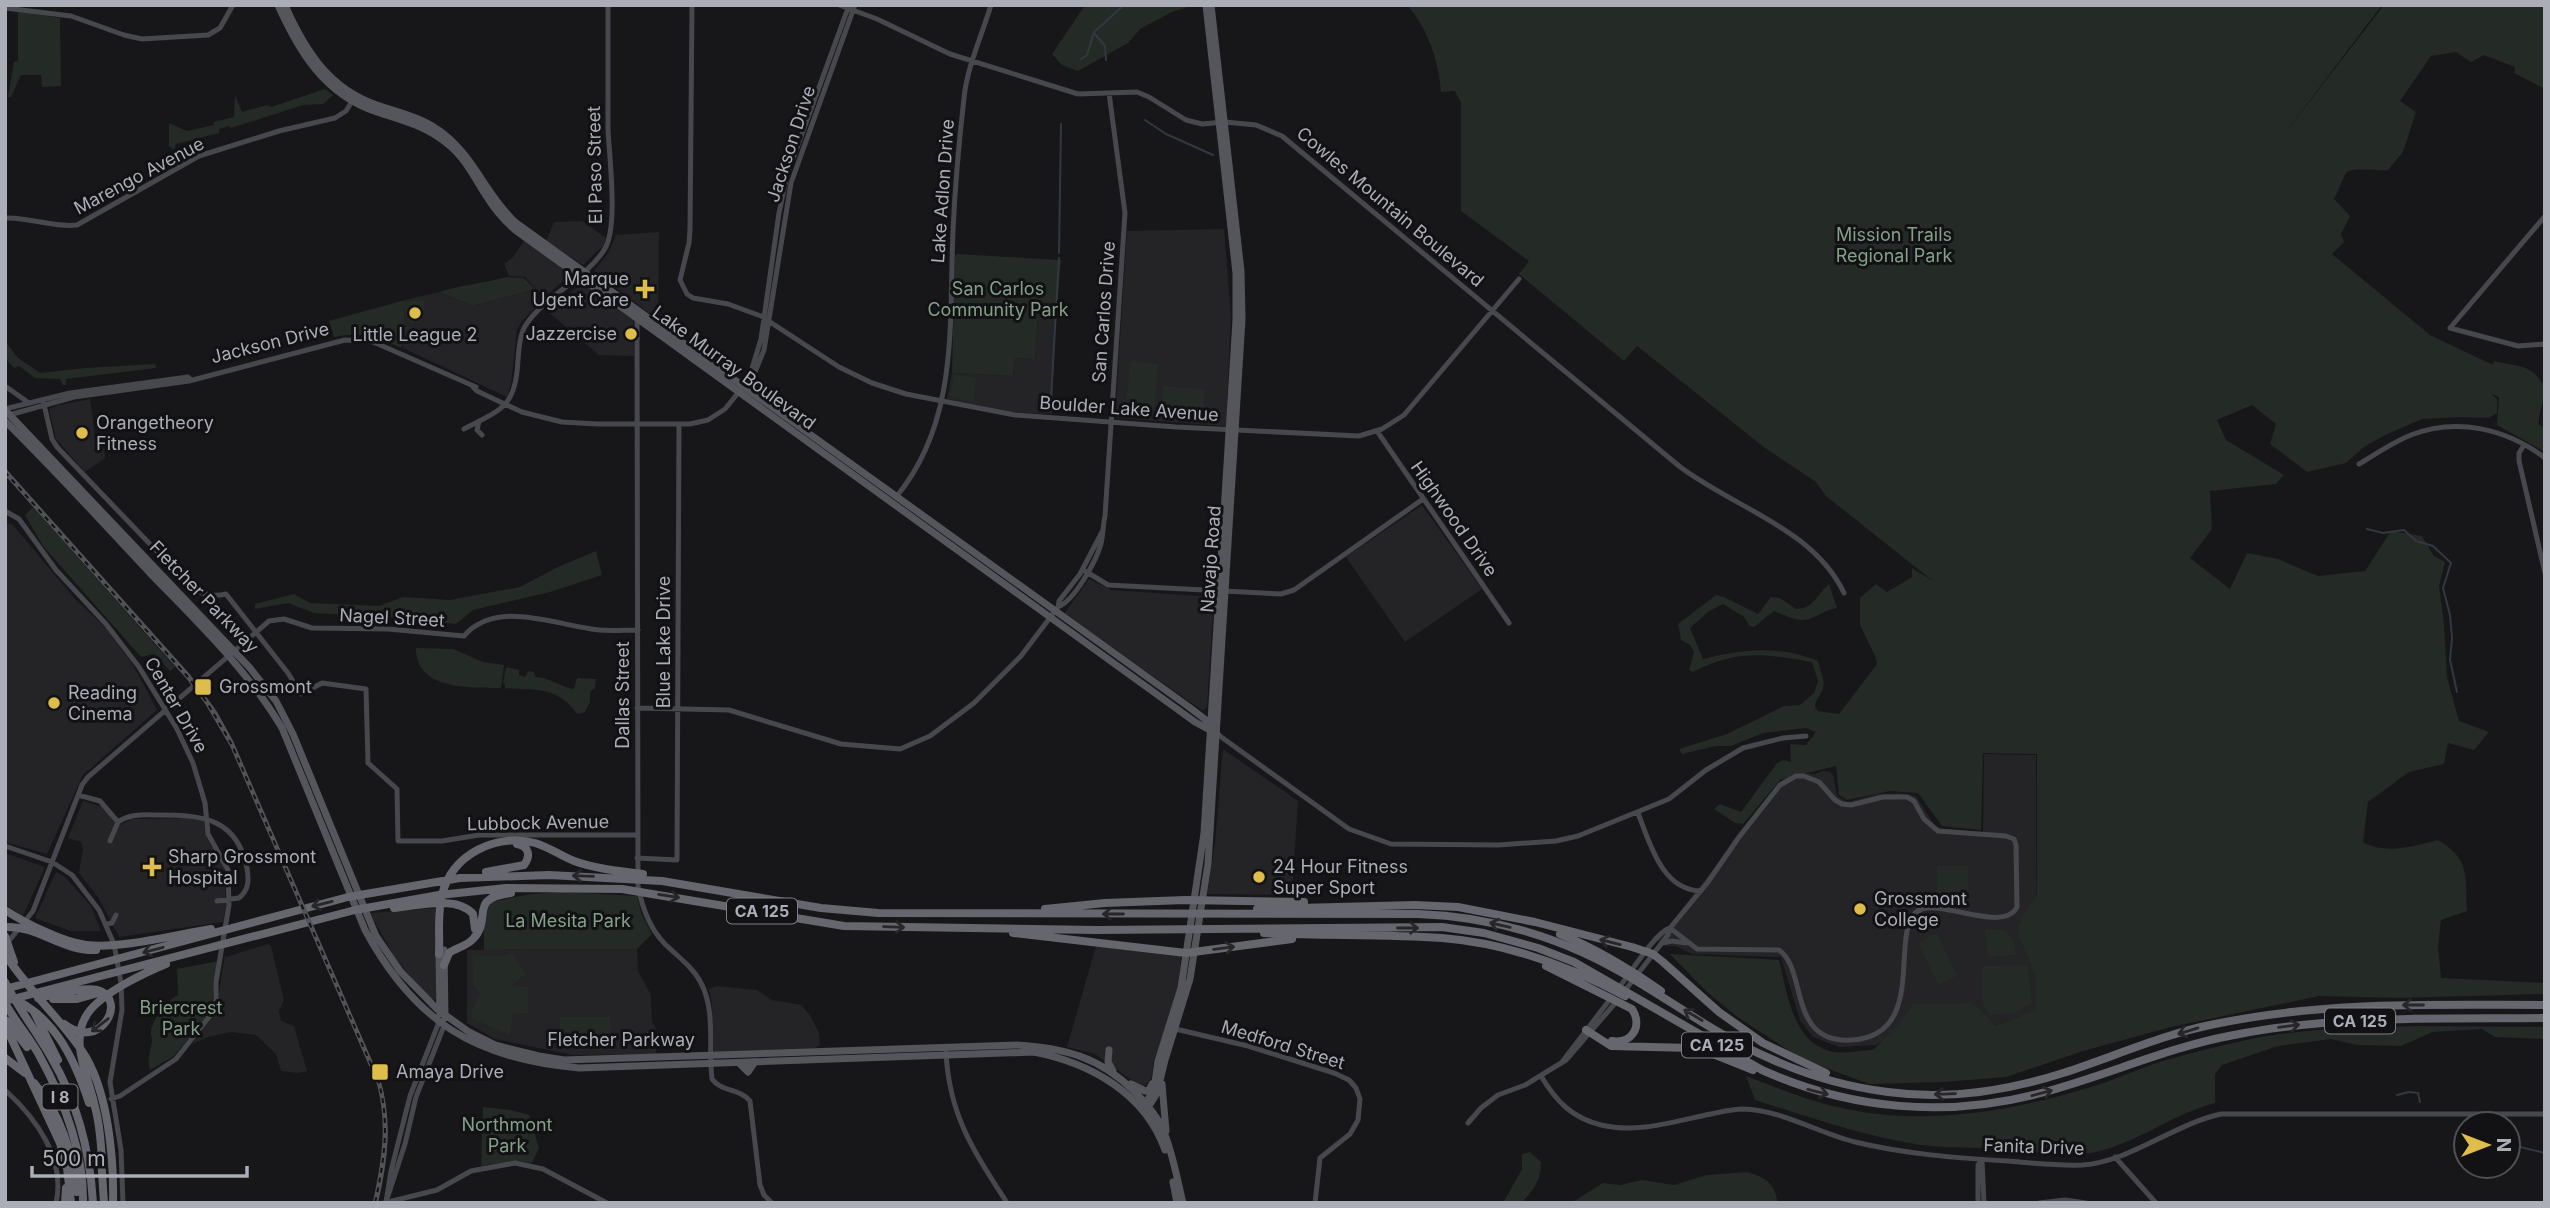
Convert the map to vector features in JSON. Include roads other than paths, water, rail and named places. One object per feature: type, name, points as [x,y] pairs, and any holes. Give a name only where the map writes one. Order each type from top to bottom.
[{"type":"highway","points":[[375,906],[386,908],[458,904],[469,909],[475,919],[474,931],[466,940],[441,952],[442,914],[447,892],[460,865],[482,847],[502,841],[539,844],[583,863],[668,878],[676,883]]},
{"type":"highway","points":[[420,884],[441,877],[521,867],[526,863],[528,853],[521,844],[496,846],[480,852],[460,865]]},
{"type":"highway","name":"CA 125","points":[[5,985],[31,984],[370,892],[460,878],[549,875],[676,883],[846,911],[949,914],[1418,914],[1486,921],[1532,933],[1586,954],[1768,1058],[1843,1083],[1888,1092],[1919,1094],[1979,1092],[2052,1076],[2183,1032],[2249,1017],[2339,1006],[2545,1003]]},
{"type":"highway","points":[[444,965],[449,953],[470,942],[478,933],[483,906],[490,898],[502,894],[577,887]]},
{"type":"highway","name":"CA 125","points":[[5,1002],[375,906],[506,888],[577,887],[622,889],[844,926],[1442,928],[1484,933],[1538,948],[1574,962],[1762,1070],[1795,1085],[1850,1100],[1921,1108],[1980,1105],[2042,1093],[2178,1049],[2230,1035],[2267,1029],[2334,1021],[2545,1020]]},
{"type":"highway","points":[[988,914],[1105,903],[1272,901],[1458,907],[1519,918],[1649,953],[1719,1012],[1763,1043],[1843,1083]]},
{"type":"highway","points":[[1208,914],[1259,909],[1381,906]]},
{"type":"highway","points":[[5,910],[66,939],[102,947]]},
{"type":"highway","points":[[1519,918],[1594,948],[1667,995],[1673,1003]]},
{"type":"highway","points":[[5,927],[24,928],[80,950],[245,924]]},
{"type":"highway","points":[[973,928],[1191,952],[1271,940],[1358,936]]},
{"type":"highway","points":[[1217,928],[1290,934],[1444,938],[1505,948],[1542,959],[1596,981],[1693,1031]]},
{"type":"highway","points":[[6,940],[21,988],[58,1059],[60,1074]]},
{"type":"highway","points":[[1505,948],[1628,1005],[1636,1015],[1635,1031],[1623,1041],[1609,1040],[1591,1029]]},
{"type":"highway","points":[[5,985],[36,996],[67,999],[93,995],[199,951]]},
{"type":"highway","points":[[5,954],[81,1050],[94,1076],[108,1131],[113,1203]]},
{"type":"highway","points":[[104,1203],[98,1120],[79,1044],[81,1027],[94,1006],[130,981]]},
{"type":"highway","name":"I 8","points":[[5,985],[60,1074],[75,1106],[83,1133],[93,1203]]},
{"type":"highway","points":[[5,1002],[97,990],[108,998],[111,1007],[110,1015],[97,1030],[82,1032],[68,1028],[46,1008]]},
{"type":"highway","points":[[5,995],[24,1003],[43,1018],[70,1054],[90,1106],[102,1161]]},
{"type":"highway","name":"I 8","points":[[5,1002],[50,1077],[64,1106],[80,1166],[81,1203]]},
{"type":"highway","points":[[5,1019],[50,1077]]},
{"type":"highway","points":[[5,1025],[53,1130],[67,1168],[71,1203]]},
{"type":"highway","points":[[1591,1029],[1605,1043],[1614,1046],[1680,1047],[1708,1052],[1795,1085]]},
{"type":"highway","points":[[5,1035],[26,1070]]},
{"type":"highway","points":[[5,1058],[28,1075],[52,1109],[70,1149],[81,1203]]},
{"type":"highway","points":[[53,1130],[62,1158],[65,1203]]},
{"type":"main road","name":"Lake Murray Boulevard","points":[[278,5],[300,48],[327,78],[354,98],[423,120],[445,134],[467,156],[507,214],[581,273],[1206,720],[1213,732]]},
{"type":"main road","name":"Lake Murray Boulevard","points":[[285,5],[300,36],[327,78]]},
{"type":"main road","name":"Navajo Road","points":[[1206,5],[1222,122]]},
{"type":"main road","name":"Navajo Road","points":[[1198,901],[1210,835],[1208,770],[1221,663],[1222,592],[1242,301],[1211,5]]},
{"type":"main road","name":"Lake Murray Boulevard","points":[[638,315],[648,325],[741,388],[885,497],[897,500]]},
{"type":"main road","points":[[638,332],[641,327],[648,325]]},
{"type":"main road","name":"Fletcher Parkway","points":[[6,414],[276,701],[293,734],[357,894],[384,949],[411,985],[442,1019],[492,1052],[539,1065],[591,1068],[835,1051],[1034,1052],[1079,1063],[1144,1106],[1164,1147],[1180,1203]]},
{"type":"main road","name":"Navajo Road","points":[[1144,1106],[1154,1090],[1173,1028],[1191,952],[1209,805],[1215,642],[1222,592]]},
{"type":"main road","name":"Lake Murray Boulevard","points":[[1055,612],[1107,657],[1120,661]]},
{"type":"main road","points":[[1215,642],[1220,646],[1221,663]]},
{"type":"main road","points":[[441,952],[442,1019]]},
{"type":"main road","points":[[441,952],[444,965],[442,1019]]},
{"type":"main road","points":[[813,1043],[819,1048],[835,1051]]},
{"type":"main road","name":"Fletcher Parkway","points":[[711,1060],[738,1062],[748,1072],[755,1062],[1042,1047],[1089,1058],[1113,1072],[1163,1128],[1180,1203]]},
{"type":"main road","points":[[1089,1058],[1102,1057],[1109,1050],[1108,1062],[1113,1072],[1145,1091],[1150,1088],[1159,1071]]},
{"type":"main road","points":[[1159,1071],[1168,1146]]},
{"type":"main road","points":[[1111,1082],[1111,1095]]},
{"type":"street","points":[[5,8],[71,16],[142,39],[208,35],[220,27],[233,5]]},
{"type":"street","name":"El Paso Street","points":[[506,403],[515,390],[520,339],[524,328],[605,250],[611,232],[608,5]]},
{"type":"street","name":"Boulder Lake Avenue","points":[[692,5],[690,230],[680,280],[683,290],[694,298],[728,304],[767,320],[854,375],[906,394],[1015,415],[1353,437],[1377,431],[1404,415],[1519,279]]},
{"type":"street","name":"Cowles Mountain Boulevard","points":[[839,5],[851,7],[950,54],[1078,94],[1137,92],[1153,99],[1181,118],[1202,124],[1222,122],[1256,125],[1282,136],[1701,482],[1815,551],[1844,593]]},
{"type":"street","name":"Lake Adlon Drive","points":[[897,500],[926,448],[942,401],[949,356],[953,230],[963,107],[973,62],[991,5]]},
{"type":"street","name":"Jackson Drive","points":[[6,414],[74,393],[188,377],[190,379],[345,340],[356,340],[378,344],[529,413],[570,423],[679,424],[700,422],[714,417],[725,409],[750,375],[767,320],[779,213],[787,175],[851,7]]},
{"type":"street","name":"San Carlos Drive","points":[[638,708],[729,710],[841,744],[900,749],[930,736],[974,703],[1021,656],[1055,612],[1059,601],[1085,571],[1102,532],[1125,213],[1109,93]]},
{"type":"street","name":"Marengo Avenue","points":[[5,218],[32,219],[64,227],[77,225],[199,156],[279,131],[335,118],[344,113],[354,98]]},
{"type":"street","points":[[2545,216],[2451,328],[2518,346],[2545,344]]},
{"type":"street","name":"Dallas Street","points":[[638,315],[637,868],[640,899],[658,936],[689,966],[705,990],[709,1007],[711,1060]]},
{"type":"street","points":[[5,386],[29,403]]},
{"type":"street","name":"Jackson Drive","points":[[473,387],[506,403]]},
{"type":"street","points":[[17,396],[17,405]]},
{"type":"street","points":[[493,398],[496,404],[494,412]]},
{"type":"street","points":[[44,402],[52,439],[57,447],[191,587],[209,596],[226,594],[256,632]]},
{"type":"street","name":"Jackson Drive","points":[[6,414],[17,405],[44,402]]},
{"type":"street","points":[[464,429],[506,403]]},
{"type":"street","points":[[479,421],[477,430],[482,435]]},
{"type":"street","name":"Blue Lake Drive","points":[[637,858],[677,860],[679,424]]},
{"type":"street","points":[[2359,464],[2412,435],[2445,427],[2492,431],[2545,458]]},
{"type":"street","name":"Highwood Drive","points":[[1377,431],[1509,623]]},
{"type":"street","points":[[2524,445],[2519,453],[2519,461],[2545,573]]},
{"type":"street","points":[[1085,571],[1108,585],[1270,595],[1294,590],[1423,499]]},
{"type":"street","name":"Center Drive","points":[[5,511],[19,519],[56,570],[123,643],[165,710],[193,762],[205,803],[208,834],[228,870],[227,919],[214,1007],[205,1025],[167,1066],[121,1096],[111,1099]]},
{"type":"street","name":"Nagel Street","points":[[6,940],[33,911],[88,777],[269,621],[278,619],[313,628],[388,629],[464,636],[494,618],[511,616],[600,630],[638,630]]},
{"type":"street","name":"Lubbock Avenue","points":[[256,632],[301,694],[322,683],[366,689],[368,763],[397,789],[398,841],[442,841],[479,835],[637,835]]},
{"type":"street","name":"Lake Murray Boulevard","points":[[1213,732],[1349,829],[1391,844],[1545,843],[1578,836],[1669,799],[1706,770],[1743,748],[1783,738],[1805,736]]},
{"type":"street","points":[[1649,953],[1662,943],[1670,928],[1780,785],[1796,776],[1819,782],[1842,804],[1851,805],[1883,797],[1907,797],[1914,801],[1932,828],[1950,833],[2010,837],[2014,839],[2017,849],[2017,907],[2010,916],[1967,914],[1929,908],[1913,914],[1908,926],[1897,1011],[1879,1032],[1861,1039],[1831,1037],[1816,1027],[1801,1007],[1789,961],[1779,950],[1703,949],[1672,941],[1662,943]]},
{"type":"street","points":[[78,796],[100,802],[118,822]]},
{"type":"street","points":[[1638,813],[1659,864],[1682,887],[1701,891]]},
{"type":"street","points":[[110,841],[118,822],[125,817],[192,815],[206,818],[229,830],[245,860],[247,890],[239,898],[217,901]]},
{"type":"street","points":[[5,846],[67,870],[81,884],[107,924],[117,953],[122,999],[121,1023],[110,1082],[121,1150],[123,1203]]},
{"type":"street","points":[[107,924],[112,923],[116,915]]},
{"type":"street","points":[[1670,928],[1688,944]]},
{"type":"street","points":[[1468,1123],[1498,1095],[1541,1076],[1562,1062],[1640,966],[1665,929],[1670,928]]},
{"type":"street","points":[[385,1203],[442,1019]]},
{"type":"street","name":"Medford Street","points":[[1173,1028],[1248,1046],[1349,1080],[1358,1093],[1361,1105],[1359,1118],[1350,1134],[1320,1158],[1315,1203]]},
{"type":"street","points":[[945,1051],[953,1101],[961,1126],[1007,1203]]},
{"type":"street","points":[[711,1060],[715,1084],[743,1094],[750,1101],[760,1185],[764,1195],[772,1203]]},
{"type":"street","name":"Fanita Drive","points":[[1541,1076],[1560,1104],[1572,1114],[1606,1126],[1639,1128],[1743,1109],[1794,1121],[1822,1133],[1856,1142],[1918,1154],[2081,1165],[2115,1157],[2190,1123],[2221,1114],[2545,1114]]},
{"type":"street","points":[[5,1090],[35,1124],[49,1147],[58,1171],[56,1203]]},
{"type":"street","points":[[2115,1157],[2156,1203]]},
{"type":"street","points":[[1978,1203],[1978,1165],[1982,1160]]},
{"type":"street","points":[[1982,1160],[1984,1203]]},
{"type":"street","points":[[385,1203],[436,1191],[471,1171],[515,1163],[543,1169],[607,1203]]},
{"type":"street","points":[[2039,1203],[2057,1200],[2086,1203]]},
{"type":"waterway","points":[[1081,59],[1087,55],[1094,32],[1124,5]]},
{"type":"waterway","points":[[1094,33],[1105,46],[1106,60]]},
{"type":"waterway","points":[[1145,120],[1166,134],[1213,155]]},
{"type":"waterway","points":[[1059,253],[1061,124]]},
{"type":"waterway","points":[[1051,398],[1059,258]]},
{"type":"waterway","points":[[2367,529],[2383,533],[2404,530],[2416,541],[2433,546],[2451,563],[2443,588],[2450,615],[2450,660],[2457,692]]},
{"type":"waterway","points":[[2397,1095],[2418,1093],[2420,1102]]},
{"type":"waterway","points":[[2522,1147],[2545,1153]]},
{"type":"tram line","points":[[5,469],[190,676],[216,712],[232,741],[379,1079],[386,1110],[387,1141],[377,1203]]},
{"type":"railway","points":[[5,472],[188,677],[208,704],[232,745],[379,1083],[385,1128],[375,1203]]},
{"type":"place","name":"Marque Ugent Care","points":[[645,289]]},
{"type":"place","name":"Little League 2","points":[[415,313]]},
{"type":"place","name":"Jazzercise","points":[[631,334]]},
{"type":"place","name":"Orangetheory Fitness","points":[[82,433]]},
{"type":"place","name":"Grossmont","points":[[203,687]]},
{"type":"place","name":"Reading Cinema","points":[[54,703]]},
{"type":"place","name":"Sharp Grossmont Hospital","points":[[152,867]]},
{"type":"place","name":"24 Hour Fitness Super Sport","points":[[1259,877]]},
{"type":"place","name":"Grossmont College","points":[[1860,909]]},
{"type":"place","name":"Amaya Drive","points":[[380,1072]]},
{"type":"park label","name":"Mission Trails Regional Park","points":[[1894,245]]},
{"type":"park label","name":"San Carlos Community Park","points":[[998,299]]},
{"type":"park label","name":"La Mesita Park","points":[[568,921]]},
{"type":"park label","name":"Briercrest Park","points":[[181,1018]]},
{"type":"park label","name":"Northmont Park","points":[[507,1135]]}]
